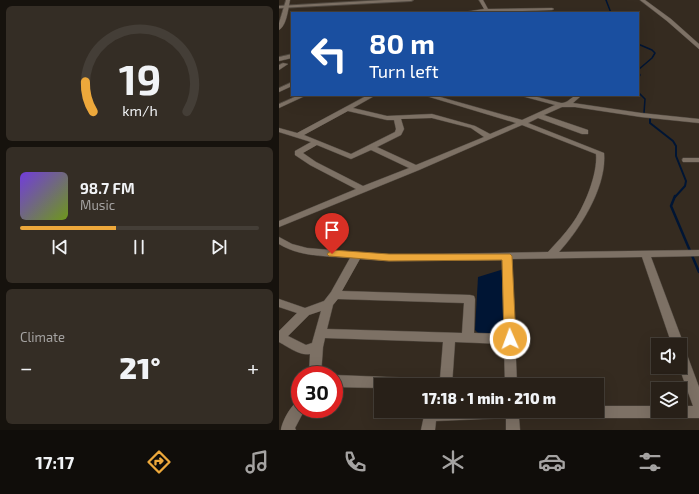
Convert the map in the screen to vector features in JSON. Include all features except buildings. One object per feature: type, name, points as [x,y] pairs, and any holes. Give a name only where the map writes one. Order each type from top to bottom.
[{"type":"street","points":[[279,30],[288,0]]},
{"type":"street","points":[[279,7],[411,0]]},
{"type":"street","points":[[481,0],[487,10]]},
{"type":"street","points":[[642,0],[669,20],[699,47]]},
{"type":"street","points":[[468,12],[487,10],[552,9]]},
{"type":"street","points":[[279,59],[291,56]]},
{"type":"street","points":[[279,68],[285,64]]},
{"type":"street","points":[[279,90],[291,84]]},
{"type":"street","points":[[279,90],[291,92]]},
{"type":"street","points":[[279,106],[302,96]]},
{"type":"street","points":[[299,135],[371,96]]},
{"type":"street","points":[[430,96],[510,118],[600,153],[602,158],[595,182],[580,220],[569,236],[551,255]]},
{"type":"street","points":[[525,96],[564,105],[575,105],[699,122]]},
{"type":"street","points":[[279,224],[541,116],[564,105],[578,96]]},
{"type":"street","points":[[348,108],[374,116],[397,118],[432,116],[473,127],[491,137]]},
{"type":"street","points":[[541,116],[585,132]]},
{"type":"street","points":[[279,130],[299,135],[351,157],[398,133],[400,129],[397,118]]},
{"type":"street","points":[[317,142],[297,153],[305,159],[349,180],[363,190]]},
{"type":"street","points":[[372,147],[416,168]]},
{"type":"street","points":[[686,160],[699,160]]},
{"type":"street","points":[[279,240],[289,246],[307,251],[389,258],[699,253]]},
{"type":"street","points":[[645,253],[675,338]]},
{"type":"street","points":[[316,366],[317,347],[331,299],[357,255]]},
{"type":"street","points":[[507,256],[511,378]]},
{"type":"street","points":[[317,347],[305,350],[280,337],[305,312],[331,299],[470,298],[468,338]]},
{"type":"street","points":[[279,303],[305,312]]},
{"type":"street","points":[[321,333],[510,339]]},
{"type":"street","points":[[446,378],[449,338]]},
{"type":"street","points":[[687,372],[699,405]]},
{"type":"street","points":[[343,381],[374,382]]},
{"type":"street","points":[[604,412],[699,412]]},
{"type":"street","points":[[289,430],[287,429],[293,418]]},
{"type":"street","points":[[428,430],[430,418]]},
{"type":"street","points":[[512,418],[513,430]]},
{"type":"water","points":[[504,269],[506,334],[478,333],[475,330],[478,277]]},
{"type":"waterway","points":[[606,0],[611,12]]},
{"type":"waterway","points":[[639,44],[652,50],[655,53],[652,58],[639,69]]},
{"type":"waterway","points":[[639,93],[645,99],[644,113]]},
{"type":"waterway","points":[[650,119],[650,123],[673,141],[676,146],[676,156],[686,181],[685,186],[675,197]]},
{"type":"waterway","points":[[675,196],[671,206],[699,272]]},
{"type":"route","points":[[332,254],[389,258],[507,256],[510,339]]}]
